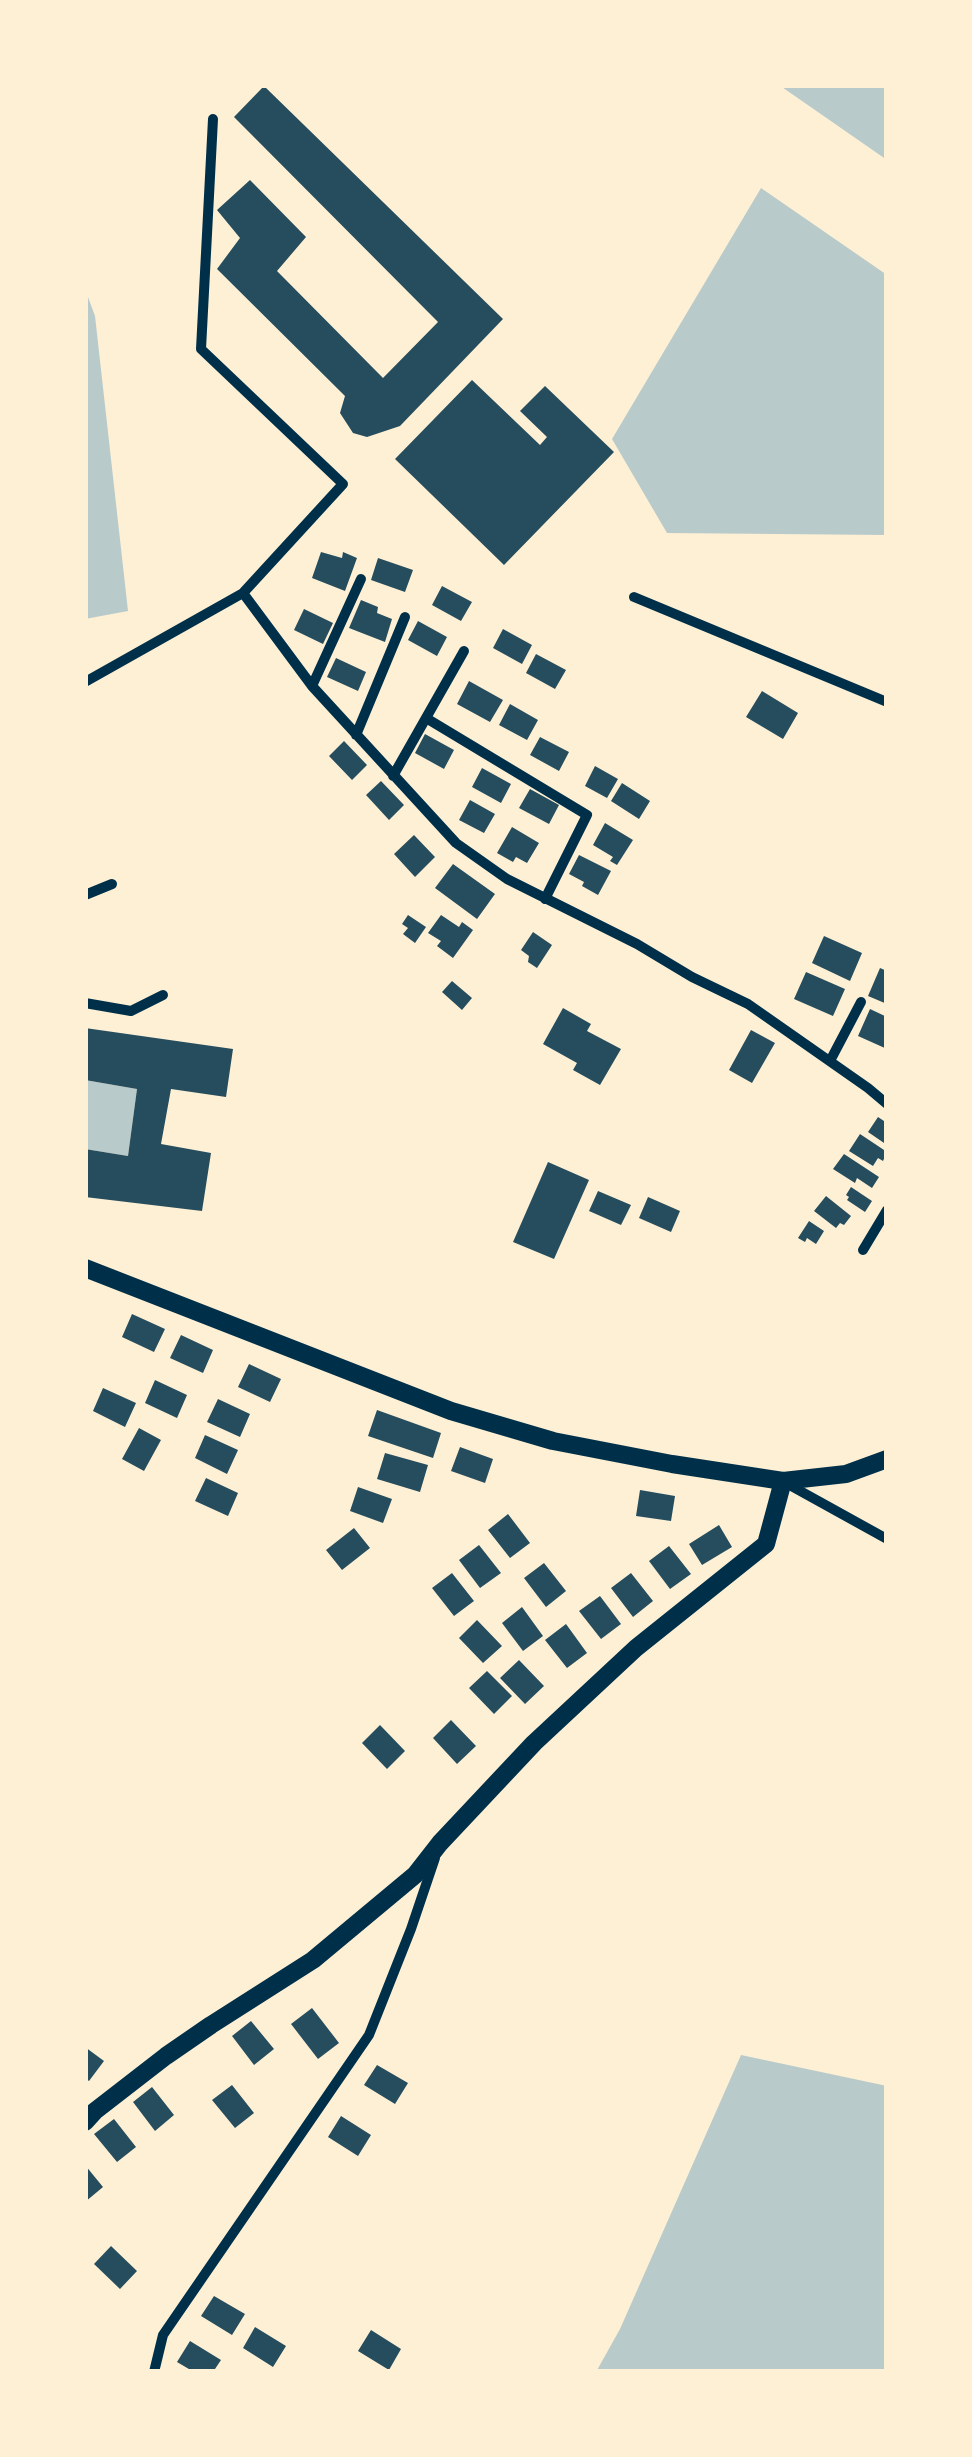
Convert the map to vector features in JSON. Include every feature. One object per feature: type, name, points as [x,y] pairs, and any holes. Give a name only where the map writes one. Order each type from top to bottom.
[{"type":"main road","points":[[85,1268],[451,1411],[554,1441],[783,1481],[846,1474],[887,1459]]},
{"type":"main road","points":[[85,2122],[166,2056],[313,1960],[415,1875],[440,1842],[534,1743],[636,1648],[766,1544],[783,1481]]},
{"type":"street","points":[[85,682],[243,594],[344,484],[201,350],[214,119]]},
{"type":"street","points":[[312,686],[361,579]]},
{"type":"street","points":[[243,594],[312,686],[466,852],[507,880],[748,1004],[887,1104]]},
{"type":"street","points":[[634,597],[887,702]]},
{"type":"street","points":[[356,735],[405,617]]},
{"type":"street","points":[[393,776],[464,651]]},
{"type":"street","points":[[426,718],[587,814],[545,899]]},
{"type":"street","points":[[85,895],[112,884]]},
{"type":"street","points":[[85,1003],[131,1011],[163,996]]},
{"type":"street","points":[[830,1061],[861,1002]]},
{"type":"street","points":[[863,1250],[887,1210]]},
{"type":"street","points":[[783,1481],[887,1538]]},
{"type":"street","points":[[154,2372],[163,2335],[370,2034],[440,1842]]},
{"type":"shaded area","points":[[779,85],[887,85],[887,160]]},
{"type":"shaded area","points":[[761,188],[887,275],[887,535],[667,533],[612,439]]},
{"type":"shaded area","points":[[85,289],[95,316],[128,611],[85,619]]},
{"type":"shaded area","points":[[85,1080],[137,1089],[128,1156],[85,1149]]},
{"type":"shaded area","points":[[741,2055],[887,2086],[887,2372],[596,2372],[620,2329]]},
{"type":"building","points":[[264,86],[503,319],[400,426],[367,437],[353,433],[340,413],[345,396],[217,269],[240,238],[217,210],[250,180],[306,237],[277,271],[383,378],[438,322],[234,117]]},
{"type":"building","points":[[472,380],[540,445],[547,437],[520,411],[545,386],[614,452],[504,565],[395,459]]},
{"type":"building","points":[[321,552],[342,558],[343,552],[357,558],[345,591],[312,578]]},
{"type":"building","points":[[378,558],[413,570],[405,592],[371,580]]},
{"type":"building","points":[[442,586],[472,602],[461,621],[432,605]]},
{"type":"building","points":[[361,600],[392,619],[385,642],[349,628]]},
{"type":"building","points":[[304,609],[333,623],[323,644],[294,630]]},
{"type":"building","points":[[418,621],[447,637],[437,656],[408,640]]},
{"type":"building","points":[[503,629],[532,645],[522,664],[493,648]]},
{"type":"building","points":[[536,654],[566,670],[555,689],[526,673]]},
{"type":"building","points":[[336,658],[366,672],[358,691],[327,677]]},
{"type":"building","points":[[469,681],[503,700],[490,722],[457,704]]},
{"type":"building","points":[[762,691],[798,713],[783,739],[746,717]]},
{"type":"building","points":[[510,704],[538,720],[527,740],[499,725]]},
{"type":"building","points":[[425,734],[454,750],[444,769],[415,753]]},
{"type":"building","points":[[540,737],[569,752],[559,771],[530,755]]},
{"type":"building","points":[[344,741],[367,765],[352,780],[329,756]]},
{"type":"building","points":[[595,766],[618,779],[607,798],[585,786]]},
{"type":"building","points":[[482,768],[511,784],[501,803],[472,787]]},
{"type":"building","points":[[381,781],[404,805],[389,820],[366,795]]},
{"type":"building","points":[[622,783],[650,801],[639,819],[611,801]]},
{"type":"building","points":[[530,789],[559,805],[549,824],[519,808]]},
{"type":"building","points":[[470,800],[495,814],[484,833],[459,820]]},
{"type":"building","points":[[605,823],[633,840],[617,865],[610,861],[613,857],[593,845]]},
{"type":"building","points":[[512,827],[539,843],[527,863],[516,857],[513,862],[497,853]]},
{"type":"building","points":[[414,835],[435,857],[415,877],[394,854]]},
{"type":"building","points":[[579,855],[611,871],[598,895],[569,874]]},
{"type":"building","points":[[453,864],[495,894],[477,919],[435,888]]},
{"type":"building","points":[[408,915],[426,927],[415,943],[403,934],[408,928],[402,924]]},
{"type":"building","points":[[441,915],[459,927],[462,922],[473,930],[453,958],[437,946],[441,941],[428,933]]},
{"type":"building","points":[[533,932],[552,945],[537,968],[521,950]]},
{"type":"building","points":[[824,936],[862,953],[850,981],[812,963]]},
{"type":"building","points":[[880,968],[887,971],[887,1004],[868,996]]},
{"type":"building","points":[[806,972],[845,989],[833,1016],[794,999]]},
{"type":"building","points":[[452,981],[472,998],[462,1010],[442,992]]},
{"type":"building","points":[[563,1008],[591,1024],[587,1031],[621,1049],[600,1085],[573,1070],[577,1063],[543,1044]]},
{"type":"building","points":[[870,1009],[887,1017],[887,1049],[858,1036]]},
{"type":"building","points":[[85,1028],[233,1049],[226,1097],[171,1089],[161,1144],[211,1153],[202,1211],[85,1197],[85,1149],[128,1156],[137,1089],[85,1080]]},
{"type":"building","points":[[751,1030],[775,1043],[752,1083],[729,1070]]},
{"type":"building","points":[[878,1117],[887,1123],[887,1145],[868,1132]]},
{"type":"building","points":[[860,1134],[887,1152],[883,1161],[878,1158],[873,1166],[849,1151]]},
{"type":"building","points":[[844,1154],[879,1177],[872,1188],[833,1169]]},
{"type":"building","points":[[548,1162],[589,1180],[554,1259],[513,1242]]},
{"type":"building","points":[[851,1187],[872,1201],[865,1212],[847,1200]]},
{"type":"building","points":[[598,1191],[631,1205],[621,1225],[589,1211]]},
{"type":"building","points":[[826,1196],[851,1216],[844,1225],[840,1223],[836,1228],[814,1211]]},
{"type":"building","points":[[648,1197],[680,1211],[671,1232],[639,1218]]},
{"type":"building","points":[[809,1221],[824,1231],[816,1244],[798,1238]]},
{"type":"building","points":[[132,1314],[165,1329],[154,1352],[122,1337]]},
{"type":"building","points":[[181,1335],[213,1350],[203,1373],[170,1358]]},
{"type":"building","points":[[249,1364],[281,1379],[270,1402],[238,1387]]},
{"type":"building","points":[[155,1380],[187,1395],[177,1418],[145,1403]]},
{"type":"building","points":[[103,1388],[136,1403],[125,1427],[93,1411]]},
{"type":"building","points":[[218,1399],[250,1414],[240,1437],[207,1422]]},
{"type":"building","points":[[377,1410],[441,1433],[433,1458],[368,1436]]},
{"type":"building","points":[[139,1428],[161,1440],[144,1471],[122,1459]]},
{"type":"building","points":[[205,1435],[238,1450],[227,1474],[195,1458]]},
{"type":"building","points":[[460,1447],[493,1459],[485,1483],[451,1471]]},
{"type":"building","points":[[385,1453],[428,1465],[420,1492],[377,1479]]},
{"type":"building","points":[[206,1478],[238,1493],[228,1516],[195,1501]]},
{"type":"building","points":[[358,1487],[392,1499],[383,1523],[350,1511]]},
{"type":"building","points":[[640,1490],[675,1496],[671,1521],[636,1516]]},
{"type":"building","points":[[508,1514],[530,1543],[510,1558],[488,1530]]},
{"type":"building","points":[[719,1525],[732,1547],[702,1565],[689,1544]]},
{"type":"building","points":[[354,1528],[370,1548],[342,1570],[326,1550]]},
{"type":"building","points":[[479,1545],[501,1573],[480,1588],[459,1560]]},
{"type":"building","points":[[669,1546],[691,1574],[670,1589],[649,1561]]},
{"type":"building","points":[[544,1563],[566,1591],[546,1607],[524,1578]]},
{"type":"building","points":[[452,1573],[474,1601],[454,1616],[432,1588]]},
{"type":"building","points":[[631,1573],[653,1601],[633,1617],[611,1588]]},
{"type":"building","points":[[600,1596],[621,1624],[601,1639],[579,1611]]},
{"type":"building","points":[[522,1607],[543,1636],[523,1651],[502,1623]]},
{"type":"building","points":[[477,1620],[502,1646],[483,1663],[459,1638]]},
{"type":"building","points":[[566,1624],[587,1653],[567,1668],[545,1640]]},
{"type":"building","points":[[519,1660],[544,1686],[525,1704],[500,1678]]},
{"type":"building","points":[[487,1671],[512,1696],[494,1714],[469,1688]]},
{"type":"building","points":[[451,1720],[476,1746],[457,1764],[433,1738]]},
{"type":"building","points":[[380,1725],[405,1751],[387,1769],[362,1743]]},
{"type":"building","points":[[312,2008],[339,2043],[318,2059],[291,2024]]},
{"type":"building","points":[[251,2021],[274,2049],[254,2065],[232,2036]]},
{"type":"building","points":[[85,2047],[104,2061],[89,2081],[85,2078]]},
{"type":"building","points":[[377,2065],[408,2083],[395,2104],[364,2085]]},
{"type":"building","points":[[232,2085],[254,2113],[235,2128],[212,2100]]},
{"type":"building","points":[[152,2087],[174,2115],[155,2131],[133,2102]]},
{"type":"building","points":[[341,2116],[371,2135],[358,2156],[328,2137]]},
{"type":"building","points":[[114,2119],[136,2147],[117,2162],[94,2134]]},
{"type":"building","points":[[85,2165],[103,2187],[85,2202]]},
{"type":"building","points":[[111,2246],[137,2271],[120,2289],[94,2264]]},
{"type":"building","points":[[214,2296],[245,2314],[232,2335],[201,2316]]},
{"type":"building","points":[[255,2327],[286,2346],[273,2367],[243,2348]]},
{"type":"building","points":[[371,2330],[401,2349],[389,2370],[358,2351]]},
{"type":"building","points":[[190,2341],[221,2360],[213,2372],[194,2372],[177,2362]]}]
